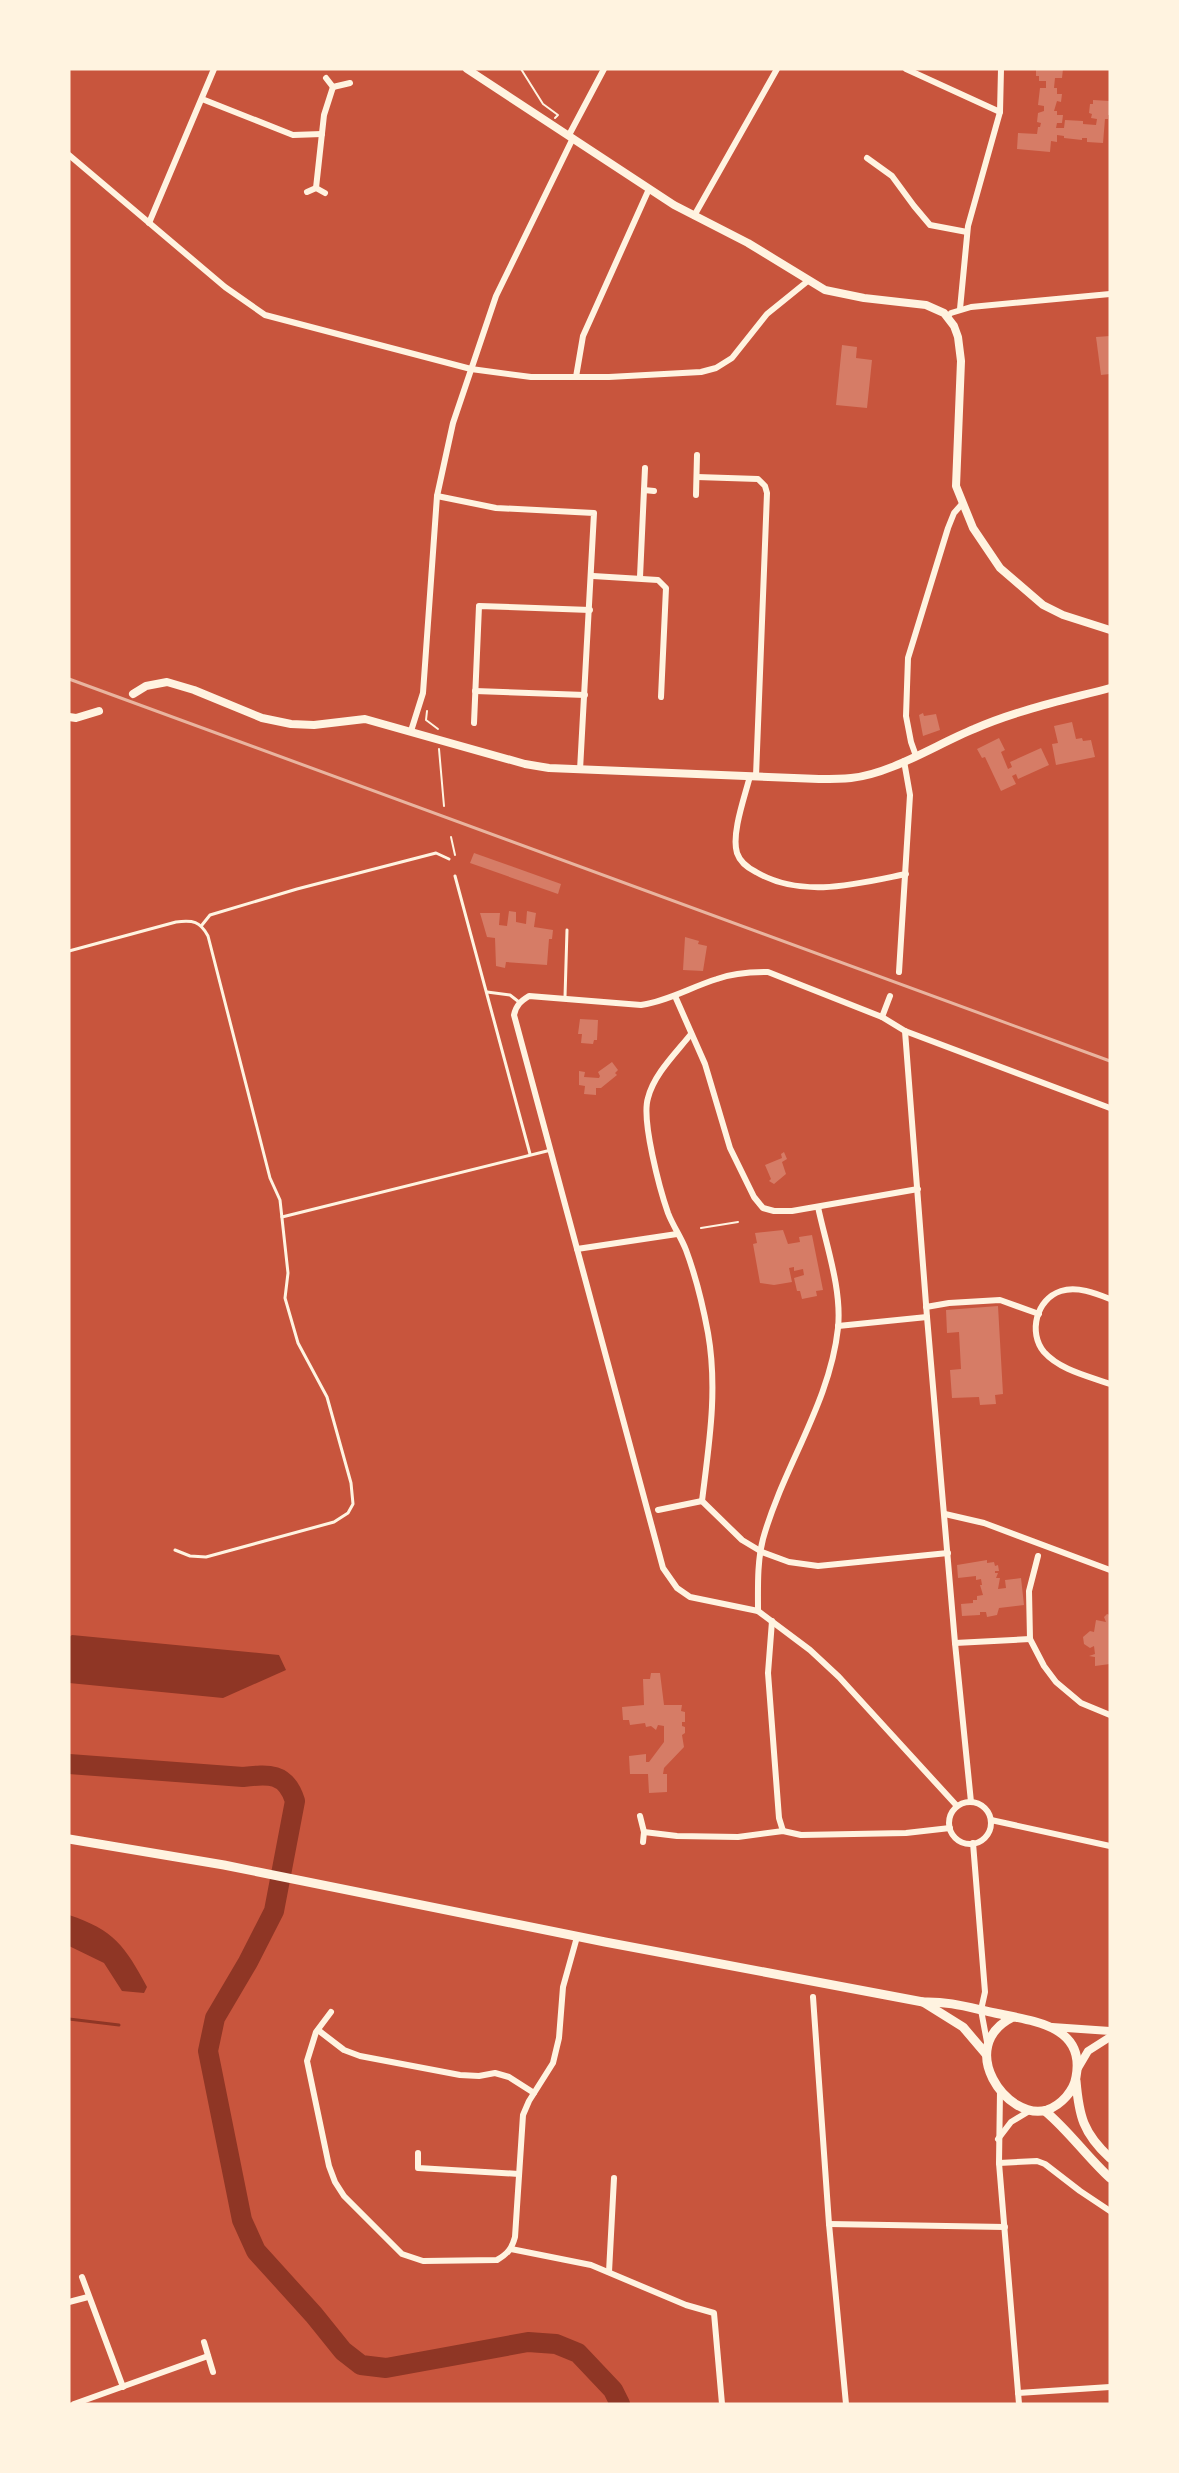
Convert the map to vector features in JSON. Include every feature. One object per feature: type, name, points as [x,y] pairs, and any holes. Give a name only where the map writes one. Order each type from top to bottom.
[{"type":"highway","points":[[69,1837],[224,1865],[923,2002],[945,2001],[1031,2019],[1063,2034],[1072,2046],[1078,2068],[1076,2081],[1082,2122],[1090,2137],[1110,2158]]},
{"type":"highway","points":[[923,2002],[963,2027],[986,2054]]},
{"type":"highway","points":[[1013,2017],[998,2026],[987,2042],[986,2054],[992,2078],[1000,2091],[1020,2106],[1031,2110],[1045,2110],[1062,2102],[1076,2081]]},
{"type":"highway","points":[[1045,2110],[1087,2157],[1110,2178]]},
{"type":"main road","points":[[467,69],[649,189],[694,216],[748,243],[825,290],[934,307],[947,317],[958,337],[962,361],[956,486],[962,504],[985,548],[1000,568],[1021,588],[1043,605],[1064,615],[1110,630]]},
{"type":"main road","points":[[1052,2027],[1110,2031]]},
{"type":"main road","points":[[1078,2068],[1088,2051],[1110,2037]]},
{"type":"street","points":[[149,223],[214,69]]},
{"type":"street","points":[[411,731],[423,693],[437,496],[453,423],[496,296],[604,69]]},
{"type":"street","points":[[694,216],[777,69]]},
{"type":"street","points":[[906,69],[1000,112]]},
{"type":"street","points":[[960,309],[967,232],[1000,112],[1001,69]]},
{"type":"street","points":[[326,78],[333,87]]},
{"type":"street","points":[[333,87],[350,83]]},
{"type":"street","points":[[316,188],[327,100],[333,87]]},
{"type":"street","points":[[202,99],[292,135],[322,134]]},
{"type":"street","points":[[69,155],[234,294],[265,315],[471,369],[531,377],[701,372],[716,368],[732,358],[767,314],[809,280]]},
{"type":"street","points":[[867,158],[892,176],[930,225],[967,232]]},
{"type":"street","points":[[307,192],[316,188]]},
{"type":"street","points":[[316,188],[325,193]]},
{"type":"street","points":[[576,377],[583,336],[649,189]]},
{"type":"street","points":[[947,317],[960,309],[1110,294]]},
{"type":"street","points":[[696,495],[698,455]]},
{"type":"street","points":[[640,577],[645,468]]},
{"type":"street","points":[[697,477],[758,479],[767,492],[753,776],[736,832],[735,846],[740,860],[750,869],[776,881],[803,887],[847,885],[906,874]]},
{"type":"street","points":[[644,490],[654,491]]},
{"type":"street","points":[[437,496],[496,508],[594,513],[593,576],[580,770]]},
{"type":"street","points":[[916,756],[906,716],[908,658],[948,528],[954,513],[962,504]]},
{"type":"street","points":[[593,576],[640,577],[658,580],[666,588],[661,697]]},
{"type":"street","points":[[474,723],[479,606],[590,610]]},
{"type":"street","points":[[133,694],[146,687],[167,682],[194,690],[262,718],[291,724],[314,725],[365,719],[525,764],[580,770],[853,778],[904,761],[984,725],[1020,712],[1110,688]]},
{"type":"street","points":[[475,691],[585,695]]},
{"type":"street","points":[[69,717],[76,718],[99,711]]},
{"type":"street","points":[[899,972],[910,795],[904,761]]},
{"type":"street","points":[[957,1806],[839,1677],[810,1650],[758,1611],[690,1596],[677,1588],[663,1568],[514,1015],[519,1002],[529,996],[641,1005],[656,1003],[719,978],[753,972],[768,972],[882,1017],[905,1030],[1110,1108]]},
{"type":"street","points":[[675,996],[705,1064],[730,1148],[754,1197],[764,1208],[774,1211],[818,1207],[918,1189]]},
{"type":"street","points":[[882,1017],[890,996]]},
{"type":"street","points":[[905,1030],[926,1307],[971,1802]]},
{"type":"street","points":[[691,1034],[671,1058],[647,1099],[648,1128],[668,1213],[685,1248],[695,1279],[713,1364],[714,1406],[702,1501]]},
{"type":"street","points":[[758,1611],[758,1575],[763,1540],[783,1485],[815,1410],[838,1326],[835,1286],[818,1207]]},
{"type":"street","points":[[578,1249],[678,1234]]},
{"type":"street","points":[[1110,1299],[1083,1289],[1060,1291],[1045,1301],[1035,1328],[1037,1340],[1044,1351],[1061,1365],[1110,1384]]},
{"type":"street","points":[[926,1307],[949,1303],[1000,1300],[1039,1314]]},
{"type":"street","points":[[838,1326],[927,1317]]},
{"type":"street","points":[[658,1510],[702,1501]]},
{"type":"street","points":[[702,1501],[742,1540],[762,1552],[789,1562],[818,1566],[948,1553]]},
{"type":"street","points":[[945,1514],[984,1523],[1110,1570]]},
{"type":"street","points":[[1038,1556],[1029,1591],[1030,1640],[1056,1682],[1081,1702],[1110,1715]]},
{"type":"street","points":[[772,1621],[768,1673],[779,1818],[783,1830]]},
{"type":"street","points":[[955,1643],[1030,1640]]},
{"type":"street","points":[[971,1802],[983,1806],[991,1820],[989,1832],[984,1838],[973,1843],[958,1840],[950,1828],[950,1816],[957,1806],[971,1802]]},
{"type":"street","points":[[640,1816],[644,1832],[643,1842]]},
{"type":"street","points":[[991,1820],[1110,1846]]},
{"type":"street","points":[[644,1832],[677,1836],[738,1837],[783,1830],[801,1835],[906,1833],[950,1828]]},
{"type":"street","points":[[973,1843],[985,1992],[981,2010],[987,2042]]},
{"type":"street","points":[[331,2012],[318,2030],[307,2061],[308,2076],[330,2166],[335,2182],[344,2196],[392,2247],[413,2259],[423,2261],[497,2260],[506,2256],[515,2237],[523,2115],[553,2063],[559,2038],[563,1987],[577,1936]]},
{"type":"street","points":[[813,1997],[829,2224],[846,2404]]},
{"type":"street","points":[[318,2030],[344,2050],[360,2056],[460,2075],[479,2076],[495,2073],[509,2077],[534,2093]]},
{"type":"street","points":[[1000,2091],[999,2163],[1019,2404]]},
{"type":"street","points":[[998,2139],[1011,2122],[1031,2110]]},
{"type":"street","points":[[418,2153],[418,2168],[519,2174]]},
{"type":"street","points":[[999,2163],[1037,2162],[1045,2164],[1080,2192],[1110,2211]]},
{"type":"street","points":[[609,2272],[614,2178]]},
{"type":"street","points":[[829,2224],[1005,2227]]},
{"type":"street","points":[[511,2249],[591,2265],[686,2305],[714,2313],[722,2404]]},
{"type":"street","points":[[82,2277],[123,2387]]},
{"type":"street","points":[[69,2302],[88,2297]]},
{"type":"street","points":[[204,2342],[213,2372]]},
{"type":"street","points":[[74,2404],[208,2356]]},
{"type":"street","points":[[1018,2393],[1110,2386]]},
{"type":"lane","points":[[202,925],[210,915],[297,889],[436,853],[449,859]]},
{"type":"lane","points":[[455,876],[530,1154]]},
{"type":"lane","points":[[69,951],[176,922],[192,920],[202,925],[208,936],[270,1178],[280,1200],[288,1273],[285,1298],[298,1343],[327,1397],[351,1483],[353,1504],[348,1513],[334,1522],[206,1557],[190,1556],[175,1550]]},
{"type":"lane","points":[[565,998],[567,930]]},
{"type":"lane","points":[[488,992],[510,995],[519,1002]]},
{"type":"lane","points":[[282,1217],[551,1150]]},
{"type":"path","points":[[521,69],[543,104],[558,115],[551,123]]},
{"type":"path","points":[[420,707],[427,711],[426,720],[438,729],[444,806]]},
{"type":"path","points":[[701,1228],[738,1222]]},
{"type":"shaded area","points":[[72,1635],[279,1655],[286,1670],[223,1698],[69,1683],[69,1637]]},
{"type":"shaded area","points":[[69,1915],[97,1927],[117,1941],[147,1987],[144,1993],[122,1991],[104,1963],[69,1946]]},
{"type":"building","points":[[1036,69],[1063,69],[1062,78],[1055,78],[1054,88],[1057,88],[1057,94],[1062,94],[1061,102],[1057,101],[1054,111],[1057,111],[1057,115],[1063,115],[1062,123],[1057,123],[1056,128],[1064,128],[1065,120],[1083,121],[1083,124],[1096,125],[1097,119],[1091,118],[1092,114],[1089,113],[1090,104],[1093,104],[1093,100],[1110,101],[1110,115],[1108,119],[1105,119],[1103,143],[1087,142],[1087,138],[1082,138],[1082,140],[1057,135],[1057,142],[1051,141],[1050,152],[1017,149],[1018,133],[1037,134],[1041,123],[1037,122],[1038,113],[1044,111],[1044,106],[1038,105],[1040,88],[1046,88],[1046,81],[1039,81]]},
{"type":"building","points":[[1110,336],[1110,374],[1101,375],[1096,337]]},
{"type":"building","points":[[842,345],[857,347],[856,358],[872,360],[867,408],[836,405]]},
{"type":"building","points":[[923,713],[924,716],[936,714],[940,730],[923,736],[919,715]]},
{"type":"building","points":[[1072,722],[1076,739],[1091,740],[1095,757],[1056,765],[1052,744],[1058,743],[1054,726]]},
{"type":"building","points":[[999,738],[1005,750],[1001,752],[1008,769],[1012,767],[1010,762],[1041,748],[1049,765],[1018,779],[1016,774],[1012,776],[1016,784],[1001,791],[985,757],[982,758],[977,749]]},
{"type":"building","points":[[474,853],[561,884],[558,894],[470,863]]},
{"type":"building","points":[[509,911],[516,912],[516,922],[526,924],[527,911],[536,913],[534,927],[553,930],[552,939],[549,939],[547,965],[506,962],[505,968],[496,966],[495,938],[487,937],[480,913],[500,913],[499,925],[507,926]]},
{"type":"building","points":[[685,937],[707,946],[703,971],[683,970]]},
{"type":"building","points":[[580,1019],[598,1020],[597,1040],[594,1040],[593,1044],[581,1043],[582,1034],[578,1034]]},
{"type":"building","points":[[612,1062],[618,1070],[615,1073],[617,1075],[601,1088],[596,1088],[596,1095],[584,1094],[585,1086],[579,1085],[579,1071],[585,1072],[584,1077],[599,1078],[598,1072]]},
{"type":"building","points":[[784,1152],[787,1159],[782,1162],[786,1174],[774,1184],[769,1181],[771,1179],[765,1165],[782,1158],[781,1154]]},
{"type":"building","points":[[783,1230],[788,1244],[800,1242],[799,1237],[812,1235],[823,1290],[816,1291],[817,1296],[802,1299],[800,1291],[797,1291],[794,1278],[804,1275],[803,1269],[794,1271],[794,1267],[789,1268],[792,1282],[774,1285],[760,1283],[753,1244],[757,1243],[755,1233]]},
{"type":"building","points":[[998,1306],[1003,1394],[995,1395],[996,1404],[980,1405],[979,1397],[952,1398],[950,1370],[961,1369],[959,1332],[947,1333],[946,1310]]},
{"type":"building","points":[[987,1560],[987,1563],[994,1562],[995,1566],[998,1565],[999,1571],[995,1573],[998,1573],[996,1578],[1000,1578],[998,1589],[1006,1588],[1005,1580],[1021,1578],[1024,1605],[999,1608],[997,1615],[987,1617],[986,1612],[980,1612],[980,1615],[962,1616],[961,1604],[973,1603],[973,1600],[977,1600],[977,1596],[983,1595],[981,1579],[976,1580],[976,1576],[958,1578],[957,1565]]},
{"type":"building","points":[[1107,1614],[1110,1615],[1110,1664],[1095,1666],[1095,1657],[1089,1656],[1095,1654],[1094,1646],[1090,1648],[1084,1644],[1083,1637],[1090,1631],[1094,1632],[1096,1620],[1106,1622],[1104,1617]]},
{"type":"building","points":[[651,1673],[660,1673],[664,1705],[682,1705],[681,1711],[685,1712],[685,1722],[682,1722],[682,1726],[685,1727],[685,1733],[682,1735],[684,1747],[664,1768],[663,1774],[667,1774],[667,1792],[649,1793],[648,1774],[630,1774],[629,1756],[646,1754],[646,1762],[649,1762],[664,1742],[664,1726],[658,1725],[656,1730],[651,1726],[646,1727],[645,1723],[630,1725],[629,1720],[623,1720],[622,1707],[644,1705],[643,1679],[650,1679]]},
{"type":"waterway","points":[[69,1764],[243,1777],[260,1775],[275,1777],[287,1785],[295,1801],[274,1911],[248,1962],[215,2018],[208,2051],[242,2220],[256,2251],[343,2351],[361,2365],[386,2368],[528,2342],[556,2344],[578,2353],[613,2390],[620,2404]]},
{"type":"waterway","points":[[69,2019],[119,2025]]},
{"type":"railway","points":[[69,679],[1110,1061]]}]
